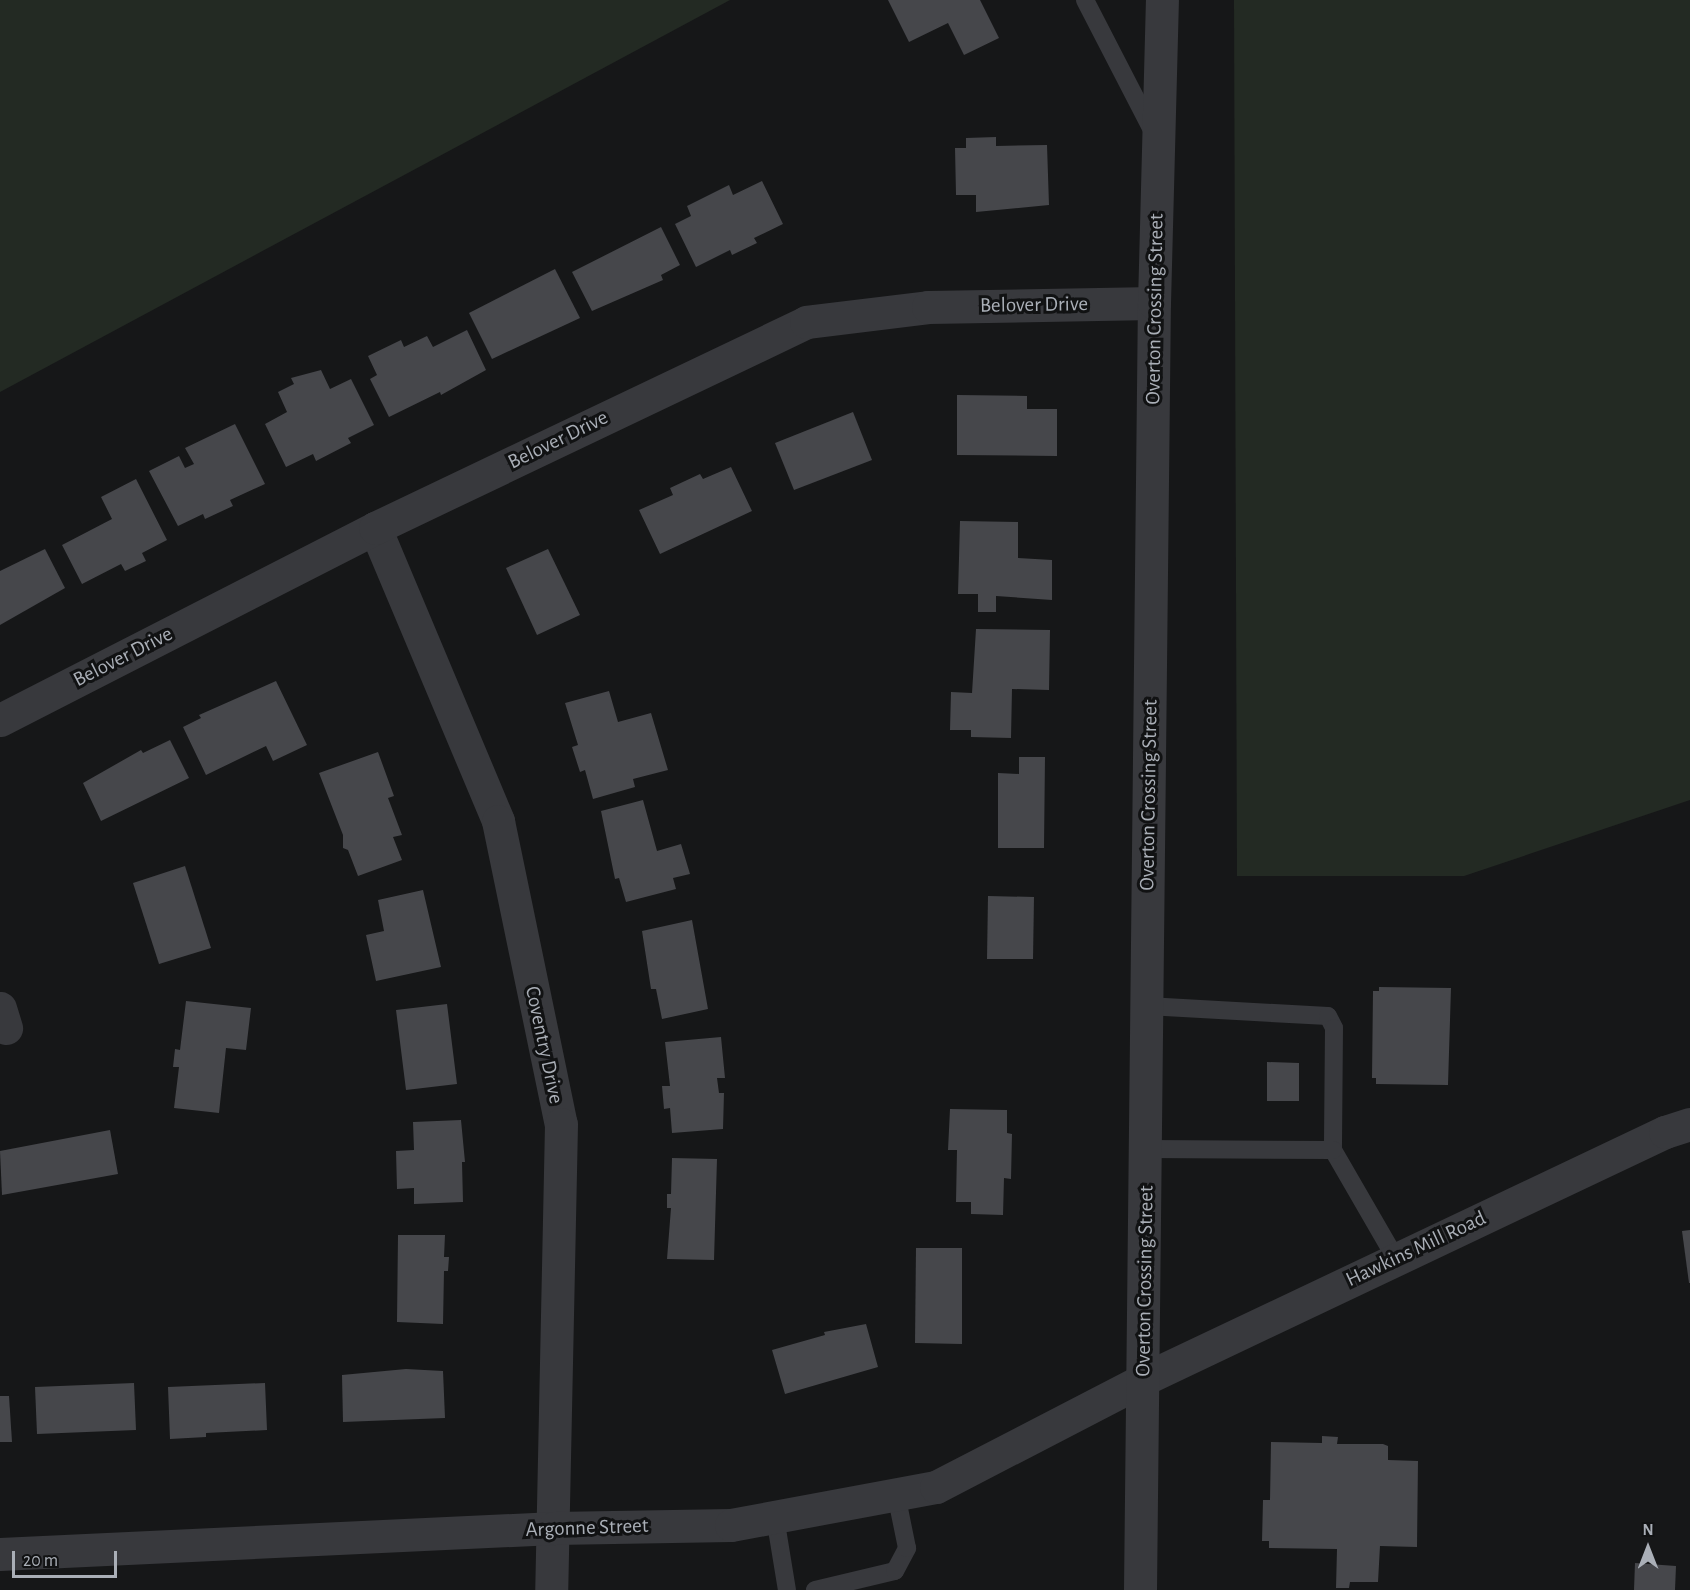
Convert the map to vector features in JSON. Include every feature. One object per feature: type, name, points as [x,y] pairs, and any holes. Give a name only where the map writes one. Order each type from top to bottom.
[{"type":"street","name":"Overton Crossing Street","points":[[1140,1590],[1154,303],[1162,0]]},
{"type":"street","name":"Belover Drive","points":[[0,720],[375,528],[806,322],[928,307],[1154,303]]},
{"type":"street","name":"Coventry Drive","points":[[375,528],[498,821],[561,1124],[551,1590]]},
{"type":"street","name":"Hawkins Mill Road","points":[[1144,1379],[1665,1132],[1690,1124]]},
{"type":"street","name":"Argonne Street","points":[[0,1554],[554,1528],[731,1525],[936,1487],[1144,1379]]},
{"type":"lane","points":[[1085,0],[1158,141]]},
{"type":"lane","points":[[1147,1006],[1328,1016],[1334,1028],[1333,1150],[1396,1259]]},
{"type":"lane","points":[[1146,1149],[1333,1150]]},
{"type":"lane","points":[[815,1590],[895,1571],[907,1548],[896,1494]]},
{"type":"lane","points":[[775,1517],[787,1590]]},
{"type":"shaded area","points":[[0,0],[730,0],[0,392]]},
{"type":"shaded area","points":[[1234,0],[1690,0],[1690,800],[1464,876],[1237,876]]},
{"type":"building","points":[[888,0],[980,0],[999,38],[964,55],[948,23],[909,42]]},
{"type":"building","points":[[996,137],[996,146],[1047,145],[1049,205],[976,212],[976,195],[956,195],[955,148],[966,148],[966,138]]},
{"type":"building","points":[[762,181],[783,224],[754,238],[757,243],[732,255],[730,250],[696,267],[675,224],[691,216],[687,206],[729,185],[733,195]]},
{"type":"building","points":[[661,227],[680,265],[661,275],[663,280],[592,311],[572,272]]},
{"type":"building","points":[[555,269],[580,318],[492,359],[469,313]]},
{"type":"building","points":[[467,330],[486,370],[441,395],[440,392],[389,417],[370,379],[377,375],[368,356],[401,340],[404,347],[427,336],[433,347]]},
{"type":"building","points":[[321,370],[330,389],[351,379],[374,425],[348,438],[351,443],[316,461],[313,454],[286,467],[265,424],[287,412],[278,392],[294,384],[291,378]]},
{"type":"building","points":[[957,395],[1027,396],[1027,409],[1057,409],[1057,456],[957,455]]},
{"type":"building","points":[[853,412],[872,460],[794,490],[775,443]]},
{"type":"building","points":[[235,424],[265,484],[230,500],[233,506],[205,519],[203,514],[178,526],[149,471],[179,456],[185,468],[194,464],[185,448]]},
{"type":"building","points":[[731,467],[752,511],[660,554],[639,510],[673,495],[670,488],[700,474],[703,479]]},
{"type":"building","points":[[136,479],[167,540],[142,553],[146,561],[125,571],[121,564],[82,584],[62,545],[112,519],[101,497]]},
{"type":"building","points":[[960,521],[1018,522],[1018,558],[1052,560],[1052,600],[996,596],[996,612],[978,612],[978,594],[958,594]]},
{"type":"building","points":[[45,549],[65,588],[0,625],[0,571]]},
{"type":"building","points":[[548,549],[580,615],[537,635],[506,568]]},
{"type":"building","points":[[976,629],[1050,630],[1049,690],[1012,689],[1011,738],[971,737],[971,730],[950,730],[951,692],[972,693]]},
{"type":"building","points":[[276,681],[307,745],[273,761],[266,746],[206,775],[183,727],[201,718],[199,715]]},
{"type":"building","points":[[609,691],[618,722],[651,713],[668,770],[633,779],[635,787],[593,799],[585,770],[580,772],[572,747],[578,745],[565,703]]},
{"type":"building","points":[[170,740],[189,778],[101,821],[83,783],[141,750],[143,753]]},
{"type":"building","points":[[378,752],[394,796],[388,798],[402,835],[393,837],[402,860],[358,876],[348,850],[343,848],[343,835],[319,773]]},
{"type":"building","points":[[1019,757],[1045,757],[1044,848],[998,848],[998,773],[1019,774]]},
{"type":"building","points":[[643,800],[657,851],[681,844],[690,874],[673,878],[676,889],[626,902],[619,878],[615,879],[601,811]]},
{"type":"building","points":[[185,866],[211,948],[159,964],[133,883]]},
{"type":"building","points":[[423,890],[441,967],[376,981],[366,935],[384,931],[378,900]]},
{"type":"building","points":[[988,896],[1034,897],[1033,959],[987,959]]},
{"type":"building","points":[[692,920],[708,1009],[662,1019],[656,989],[651,989],[642,931]]},
{"type":"building","points":[[1379,987],[1451,988],[1448,1085],[1376,1084],[1376,1078],[1372,1078],[1373,991],[1379,991]]},
{"type":"building","points":[[186,1001],[251,1008],[246,1050],[226,1048],[219,1113],[174,1108],[179,1067],[173,1067],[175,1049],[180,1050]]},
{"type":"building","points":[[447,1004],[457,1084],[406,1090],[396,1010]]},
{"type":"building","points":[[721,1037],[725,1078],[717,1078],[719,1093],[724,1093],[723,1129],[672,1133],[670,1108],[664,1109],[662,1086],[670,1086],[665,1042]]},
{"type":"building","points":[[1267,1062],[1299,1063],[1299,1101],[1267,1101]]},
{"type":"building","points":[[950,1109],[1007,1110],[1007,1133],[1012,1134],[1011,1179],[1004,1178],[1003,1215],[971,1214],[971,1202],[956,1202],[957,1150],[948,1150]]},
{"type":"building","points":[[461,1120],[465,1162],[462,1162],[463,1202],[414,1204],[414,1188],[397,1189],[396,1151],[414,1150],[413,1122]]},
{"type":"building","points":[[110,1130],[118,1174],[2,1195],[0,1151]]},
{"type":"building","points":[[672,1158],[717,1159],[714,1260],[667,1259],[671,1208],[667,1208],[667,1194],[671,1194]]},
{"type":"building","points":[[1690,1230],[1690,1283],[1689,1283],[1682,1231]]},
{"type":"building","points":[[398,1235],[445,1235],[444,1257],[449,1257],[448,1271],[444,1271],[443,1324],[397,1322]]},
{"type":"building","points":[[916,1248],[962,1248],[962,1344],[915,1343]]},
{"type":"building","points":[[866,1324],[878,1367],[785,1394],[772,1350],[825,1335],[824,1332]]},
{"type":"building","points":[[406,1369],[443,1371],[445,1418],[343,1422],[342,1375]]},
{"type":"building","points":[[134,1383],[136,1430],[37,1434],[35,1387]]},
{"type":"building","points":[[265,1383],[267,1430],[206,1433],[206,1437],[170,1439],[168,1387]]},
{"type":"building","points":[[0,1396],[9,1396],[12,1442],[0,1442]]},
{"type":"building","points":[[1322,1436],[1338,1437],[1337,1444],[1383,1444],[1388,1446],[1388,1460],[1418,1461],[1417,1547],[1380,1546],[1378,1582],[1350,1582],[1349,1588],[1336,1588],[1337,1549],[1269,1548],[1269,1541],[1262,1541],[1263,1500],[1270,1500],[1271,1442],[1322,1443]]},
{"type":"building","points":[[1635,1563],[1676,1566],[1675,1590],[1634,1590]]}]
